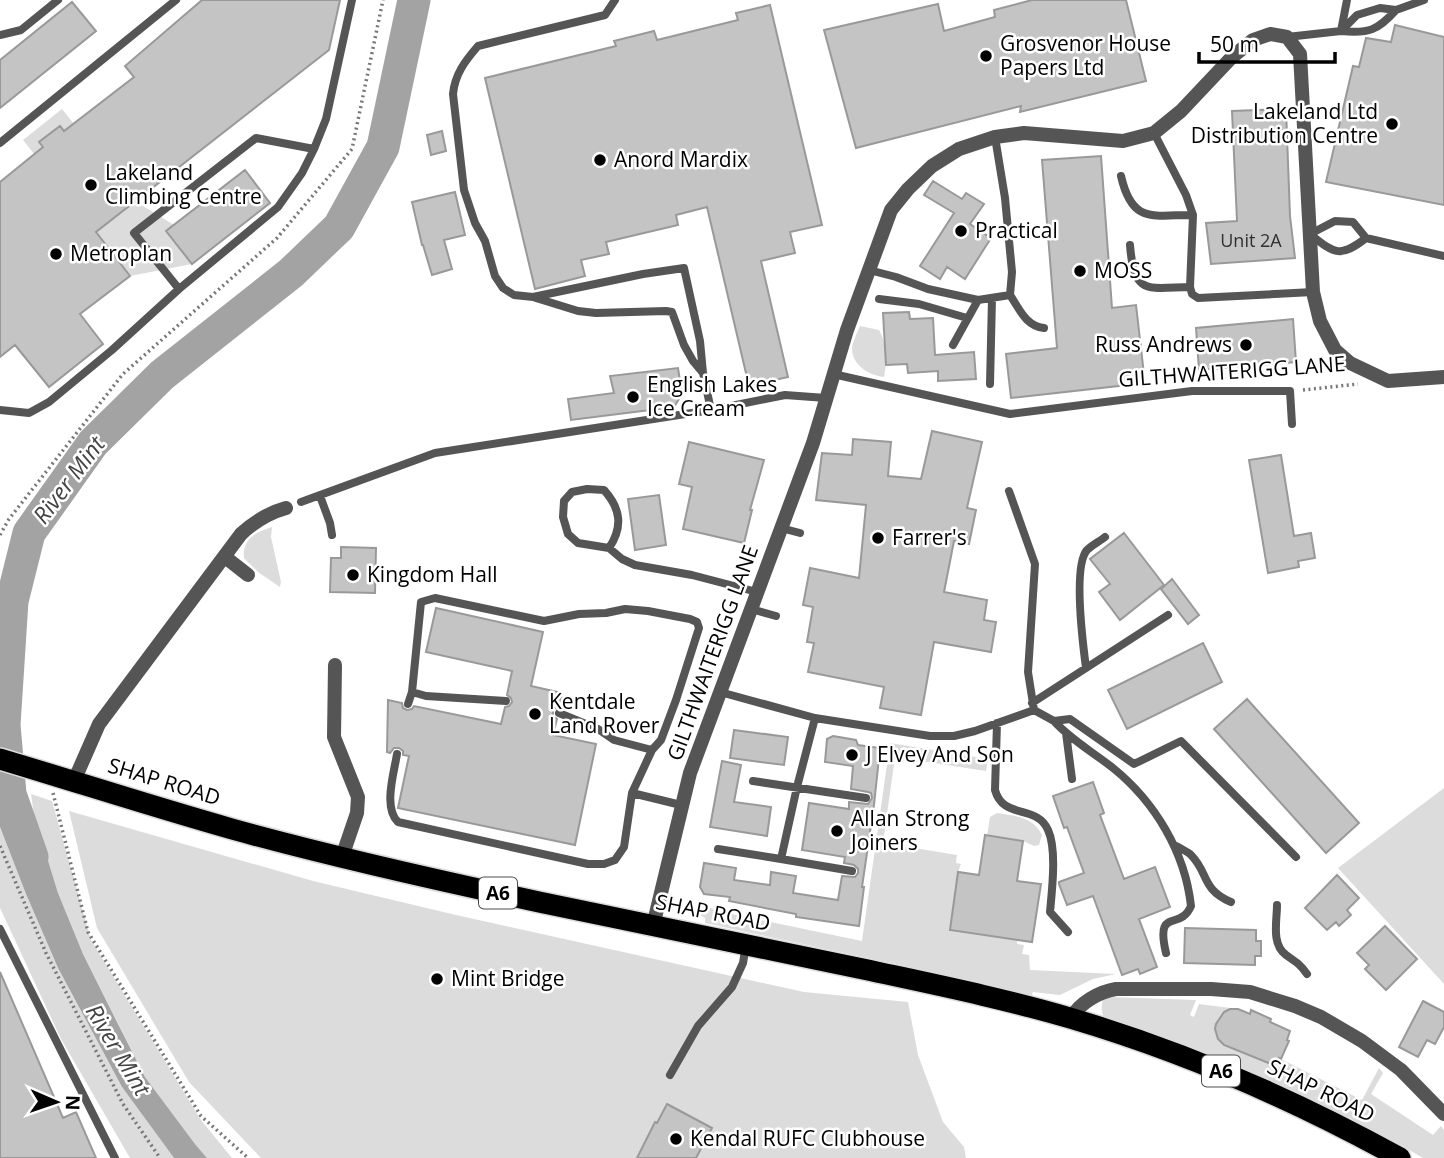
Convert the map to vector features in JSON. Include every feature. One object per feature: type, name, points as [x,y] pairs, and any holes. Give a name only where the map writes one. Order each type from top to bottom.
[{"type":"highway","name":"SHAP ROAD","points":[[0,759],[230,828],[342,857],[464,886],[946,987],[1071,1018],[1227,1073],[1344,1127],[1400,1158]]},
{"type":"street","name":"GILTHWAITERIGG LANE","points":[[653,926],[690,773],[813,443],[833,374],[888,215],[908,189],[932,166],[959,149],[995,137],[1024,132],[1123,141],[1154,133],[1181,111],[1232,57],[1253,40],[1270,34],[1287,37],[1300,54],[1313,292],[1320,321],[1335,350],[1350,363],[1388,381],[1444,377]]},
{"type":"street","points":[[74,780],[99,724],[242,534],[255,521],[286,508]]},
{"type":"street","points":[[225,557],[248,575]]},
{"type":"street","points":[[335,665],[334,737],[358,797],[357,813],[342,857]]},
{"type":"street","points":[[1071,1018],[1076,1010],[1105,990],[1211,989],[1250,992],[1321,1017],[1362,1041],[1401,1070],[1444,1114]]},
{"type":"lane","points":[[0,34],[21,30],[58,0]]},
{"type":"lane","points":[[0,143],[176,0]]},
{"type":"lane","points":[[0,410],[29,413],[49,402],[278,207],[302,173],[326,119],[352,0]]},
{"type":"lane","points":[[615,0],[605,15],[478,46],[467,59],[454,79],[453,94],[464,190],[498,282],[503,288],[514,295],[533,297],[578,311],[672,312],[684,345],[703,373]]},
{"type":"lane","points":[[1341,31],[1346,0]]},
{"type":"lane","points":[[1341,31],[1357,15],[1380,8],[1396,10],[1424,0]]},
{"type":"lane","points":[[1287,37],[1341,31],[1358,33],[1382,25],[1396,10]]},
{"type":"lane","points":[[1154,133],[1186,195],[1193,215],[1192,295],[1198,298],[1313,292]]},
{"type":"lane","points":[[995,137],[1012,272],[1010,295],[1025,319],[1035,327],[1045,328]]},
{"type":"lane","points":[[179,289],[134,233],[256,138],[314,149]]},
{"type":"lane","points":[[1121,176],[1125,193],[1133,206],[1147,215],[1193,215]]},
{"type":"lane","points":[[1366,238],[1351,250],[1331,250],[1310,234],[1335,221],[1353,222],[1366,238],[1444,256]]},
{"type":"lane","points":[[1130,245],[1131,263],[1140,284],[1149,288],[1190,287]]},
{"type":"lane","points":[[533,297],[684,268],[711,410]]},
{"type":"lane","points":[[869,270],[928,289],[978,300],[1010,295]]},
{"type":"lane","points":[[990,384],[992,298]]},
{"type":"lane","points":[[879,299],[919,304],[967,318]]},
{"type":"lane","points":[[953,345],[978,300]]},
{"type":"lane","name":"GILTHWAITERIGG LANE","points":[[833,374],[1010,414],[1192,391],[1290,391]]},
{"type":"lane","points":[[1290,391],[1292,424]]},
{"type":"lane","points":[[301,502],[435,453],[711,410],[785,395],[826,398]]},
{"type":"lane","points":[[608,548],[616,537],[620,523],[613,500],[604,490],[572,492],[564,501],[563,517],[568,534],[578,543],[608,548],[635,565],[692,575],[757,592]]},
{"type":"lane","points":[[1009,491],[1035,564],[1028,672],[1033,706],[1132,785],[1176,846],[1184,867],[1191,906],[1188,912],[1163,928],[1166,953]]},
{"type":"lane","points":[[320,496],[332,536]]},
{"type":"lane","points":[[781,528],[800,533]]},
{"type":"lane","points":[[1086,667],[1080,574],[1087,551],[1105,537]]},
{"type":"lane","points":[[397,754],[390,806],[392,816],[398,822],[588,864],[604,864],[615,860],[624,847],[632,793],[652,750],[661,740],[699,628],[697,622],[690,619],[648,611],[625,609],[544,621],[435,598],[421,603],[412,692],[408,704]]},
{"type":"lane","points":[[751,608],[776,616]]},
{"type":"lane","points":[[720,692],[815,718],[930,736],[954,736],[997,723],[1033,706],[1086,667],[1168,615]]},
{"type":"lane","points":[[412,692],[426,696],[506,701]]},
{"type":"lane","points":[[558,713],[598,729],[614,740],[652,750]]},
{"type":"lane","points":[[782,859],[815,718]]},
{"type":"lane","points":[[1054,721],[1070,719],[1134,764],[1181,741],[1296,857]]},
{"type":"lane","points":[[997,723],[997,798],[1002,804],[1042,820],[1049,831],[1054,861],[1050,912],[1068,932]]},
{"type":"lane","points":[[1066,733],[1072,779]]},
{"type":"lane","points":[[753,781],[866,797]]},
{"type":"lane","points":[[632,793],[681,805]]},
{"type":"lane","points":[[1176,846],[1189,853],[1198,863],[1207,883],[1218,896],[1231,902]]},
{"type":"lane","points":[[718,849],[852,871]]},
{"type":"lane","points":[[1277,905],[1276,938],[1279,948],[1299,962],[1307,974]]},
{"type":"lane","points":[[0,929],[115,1158]]},
{"type":"lane","points":[[670,1075],[698,1026],[732,988],[743,963],[746,945]]},
{"type":"path","points":[[0,535],[9,519],[123,374],[277,238],[352,149],[383,0]]},
{"type":"path","name":"GILTHWAITERIGG LANE","points":[[1290,391],[1388,381]]},
{"type":"path","points":[[53,791],[88,932],[201,1116],[248,1158]]},
{"type":"path","points":[[0,846],[46,953],[123,1104],[160,1158]]},
{"type":"shaded area","name":"Lakeland Climbing Centre","points":[[62,109],[135,201],[174,225],[245,170],[270,203],[192,264],[130,276],[23,140]]},
{"type":"shaded area","points":[[860,326],[879,330],[882,335],[886,353],[884,377],[867,372],[855,360],[852,348]]},
{"type":"shaded area","points":[[272,527],[271,537],[280,587],[258,572],[244,558],[245,546],[251,537]]},
{"type":"shaded area","points":[[890,743],[988,759],[986,771],[895,757],[883,843],[957,855],[956,863],[961,864],[958,872],[1017,940],[1017,944],[1024,945],[1022,954],[1029,955],[1030,970],[1116,974],[1093,979],[1060,995],[1033,992],[1031,997],[910,967],[705,923],[705,918],[697,914],[701,905],[727,913],[862,941]]},
{"type":"shaded area","points":[[1444,788],[1444,984],[1338,868]]},
{"type":"shaded area","points":[[31,794],[52,801],[91,940],[201,1120],[232,1158],[207,1158],[145,1077],[83,954],[58,893],[34,815]]},
{"type":"shaded area","name":"Mint Bridge","points":[[69,811],[313,881],[456,915],[804,992],[908,1002],[918,1055],[943,1122],[964,1147],[966,1158],[261,1158],[189,1082],[97,928]]},
{"type":"shaded area","points":[[997,813],[1023,818],[1034,824],[1042,835],[1039,845],[987,836],[990,817]]},
{"type":"shaded area","points":[[0,827],[58,968],[122,1087],[174,1158],[130,1158],[61,1039],[0,908]]},
{"type":"shaded area","points":[[1108,997],[1196,1000],[1190,1015],[1194,1017],[1199,1004],[1238,1009],[1224,1012],[1218,1019],[1215,1029],[1224,1045],[1276,1066],[1279,1058],[1362,1100],[1379,1068],[1383,1073],[1371,1094],[1433,1135],[1441,1126],[1444,1130],[1444,1158],[1423,1158],[1340,1114],[1224,1060],[1104,1017],[1102,1004]]},
{"type":"water","points":[[34,815],[58,893],[83,954],[118,1024],[145,1077],[207,1158],[174,1158],[122,1087],[58,968],[0,827],[0,816]]},
{"type":"building","points":[[202,0],[340,0],[329,50],[96,232],[130,276],[80,314],[103,344],[49,387],[15,345],[0,357],[0,182],[43,147],[39,142],[60,126],[64,131],[134,77],[125,66]]},
{"type":"building","name":"Grosvenor House Papers Ltd","points":[[1032,0],[1126,0],[1146,81],[1020,112],[1021,106],[856,148],[824,30],[938,4],[944,31],[995,17],[994,10]]},
{"type":"building","points":[[72,2],[96,31],[0,108],[0,60]]},
{"type":"building","points":[[770,5],[822,225],[790,232],[795,253],[761,261],[788,377],[749,386],[707,207],[676,215],[678,225],[606,242],[609,254],[581,260],[585,276],[535,289],[485,78],[616,46],[614,41],[654,31],[657,40],[738,20],[736,13]]},
{"type":"building","name":"Lakeland Ltd Distribution Centre","points":[[1395,25],[1444,37],[1444,205],[1326,182],[1353,66],[1359,67],[1366,38],[1391,42]]},
{"type":"building","points":[[1286,109],[1290,216],[1295,258],[1211,264],[1206,223],[1237,221],[1232,111]]},
{"type":"building","points":[[442,131],[446,151],[431,155],[427,135]]},
{"type":"building","points":[[1101,156],[1112,308],[1136,305],[1145,383],[1011,398],[1006,354],[1057,348],[1042,160]]},
{"type":"building","points":[[245,170],[270,203],[192,264],[166,231]]},
{"type":"building","name":"Practical","points":[[933,181],[962,199],[966,193],[984,204],[970,224],[991,238],[965,279],[947,267],[940,279],[920,266],[954,213],[924,195]]},
{"type":"building","points":[[455,192],[465,235],[444,240],[452,269],[432,275],[412,202]]},
{"type":"building","points":[[909,312],[910,319],[933,318],[935,355],[974,352],[976,379],[938,381],[938,371],[908,373],[907,364],[886,365],[883,313]]},
{"type":"building","name":"Russ Andrews","points":[[1293,319],[1296,362],[1199,370],[1196,328]]},
{"type":"building","name":"English Lakes Ice Cream","points":[[678,368],[682,394],[674,407],[571,420],[568,399],[614,393],[610,376]]},
{"type":"building","points":[[932,431],[982,442],[967,508],[976,510],[969,544],[954,541],[944,592],[987,600],[984,620],[996,622],[991,652],[934,642],[921,715],[880,708],[884,687],[808,672],[814,643],[807,642],[813,607],[803,605],[810,568],[859,578],[866,505],[816,500],[822,453],[852,455],[853,439],[891,442],[888,476],[921,479]]},
{"type":"building","points":[[689,442],[764,460],[744,543],[683,529],[692,487],[679,484]]},
{"type":"building","points":[[1281,455],[1294,536],[1311,533],[1315,558],[1298,561],[1299,567],[1268,573],[1249,460]]},
{"type":"building","points":[[659,495],[666,545],[635,550],[628,499]]},
{"type":"building","points":[[1124,533],[1164,585],[1120,620],[1099,592],[1110,584],[1090,559]]},
{"type":"building","name":"Kingdom Hall","points":[[341,547],[376,548],[375,593],[330,592],[331,558],[341,558]]},
{"type":"building","points":[[1172,579],[1199,615],[1188,624],[1161,589]]},
{"type":"building","points":[[436,608],[543,632],[531,686],[562,693],[559,707],[553,711],[553,716],[557,719],[553,735],[596,744],[575,845],[398,808],[409,756],[403,755],[399,748],[387,752],[388,700],[402,703],[407,710],[414,706],[501,724],[505,707],[512,702],[507,695],[512,671],[426,652]]},
{"type":"building","points":[[1203,643],[1222,682],[1127,729],[1108,690]]},
{"type":"building","points":[[1247,699],[1359,823],[1326,853],[1214,729]]},
{"type":"building","points":[[734,730],[788,737],[784,765],[730,758]]},
{"type":"building","points":[[833,736],[856,740],[858,745],[880,748],[859,926],[796,917],[796,914],[729,901],[730,897],[704,894],[700,887],[704,863],[736,868],[734,880],[770,885],[771,872],[796,876],[793,893],[838,900],[842,876],[855,877],[858,869],[854,865],[844,863],[845,857],[802,850],[809,803],[849,809],[849,802],[868,804],[872,798],[871,793],[851,789],[853,766],[825,762],[827,739]]},
{"type":"building","points":[[722,761],[741,765],[734,802],[771,807],[767,836],[710,827]]},
{"type":"building","points":[[1093,782],[1104,813],[1100,815],[1124,879],[1155,867],[1170,907],[1139,919],[1157,967],[1140,974],[1138,969],[1122,975],[1093,896],[1067,905],[1059,884],[1084,873],[1053,796]]},
{"type":"building","points":[[985,835],[1023,841],[1017,881],[1041,884],[1032,942],[950,930],[958,872],[979,875]]},
{"type":"building","points":[[1337,875],[1359,898],[1347,910],[1351,915],[1339,926],[1336,922],[1327,930],[1305,908]]},
{"type":"building","points":[[1385,926],[1417,959],[1386,990],[1365,969],[1369,965],[1357,953]]},
{"type":"building","points":[[1185,928],[1256,930],[1256,941],[1261,941],[1261,956],[1255,956],[1255,965],[1184,963]]},
{"type":"building","points":[[0,972],[63,1118],[76,1112],[96,1158],[0,1158]]},
{"type":"building","points":[[1423,1001],[1444,1012],[1444,1027],[1435,1044],[1427,1040],[1418,1057],[1399,1047]]},
{"type":"building","points":[[1230,1009],[1250,1014],[1251,1010],[1290,1031],[1289,1041],[1276,1066],[1224,1045],[1218,1039],[1216,1024],[1224,1012]]},
{"type":"building","name":"Kendal RUFC Clubhouse","points":[[667,1104],[712,1128],[696,1158],[637,1158],[655,1122],[657,1123]]},
{"type":"waterway","name":"River Mint","points":[[32,857],[10,794],[4,725],[12,601],[29,533],[93,443],[162,375],[291,273],[339,227],[383,147],[414,0]]},
{"type":"place","name":"Grosvenor House Papers Ltd","points":[[986,56]]},
{"type":"place","name":"Lakeland Ltd Distribution Centre","points":[[1392,124]]},
{"type":"place","name":"Anord Mardix","points":[[600,160]]},
{"type":"place","name":"Lakeland Climbing Centre","points":[[91,185]]},
{"type":"place","name":"Practical","points":[[961,231]]},
{"type":"place","name":"Metroplan","points":[[56,254]]},
{"type":"place","name":"MOSS","points":[[1080,271]]},
{"type":"place","name":"Russ Andrews","points":[[1246,345]]},
{"type":"place","name":"English Lakes Ice Cream","points":[[633,397]]},
{"type":"place","name":"Farrer's","points":[[878,538]]},
{"type":"place","name":"Kingdom Hall","points":[[353,575]]},
{"type":"place","name":"Kentdale Land Rover","points":[[535,714]]},
{"type":"place","name":"J Elvey And Son","points":[[852,755]]},
{"type":"place","name":"Allan Strong Joiners","points":[[837,831]]},
{"type":"place","name":"Mint Bridge","points":[[437,979]]},
{"type":"place","name":"Kendal RUFC Clubhouse","points":[[676,1139]]}]
